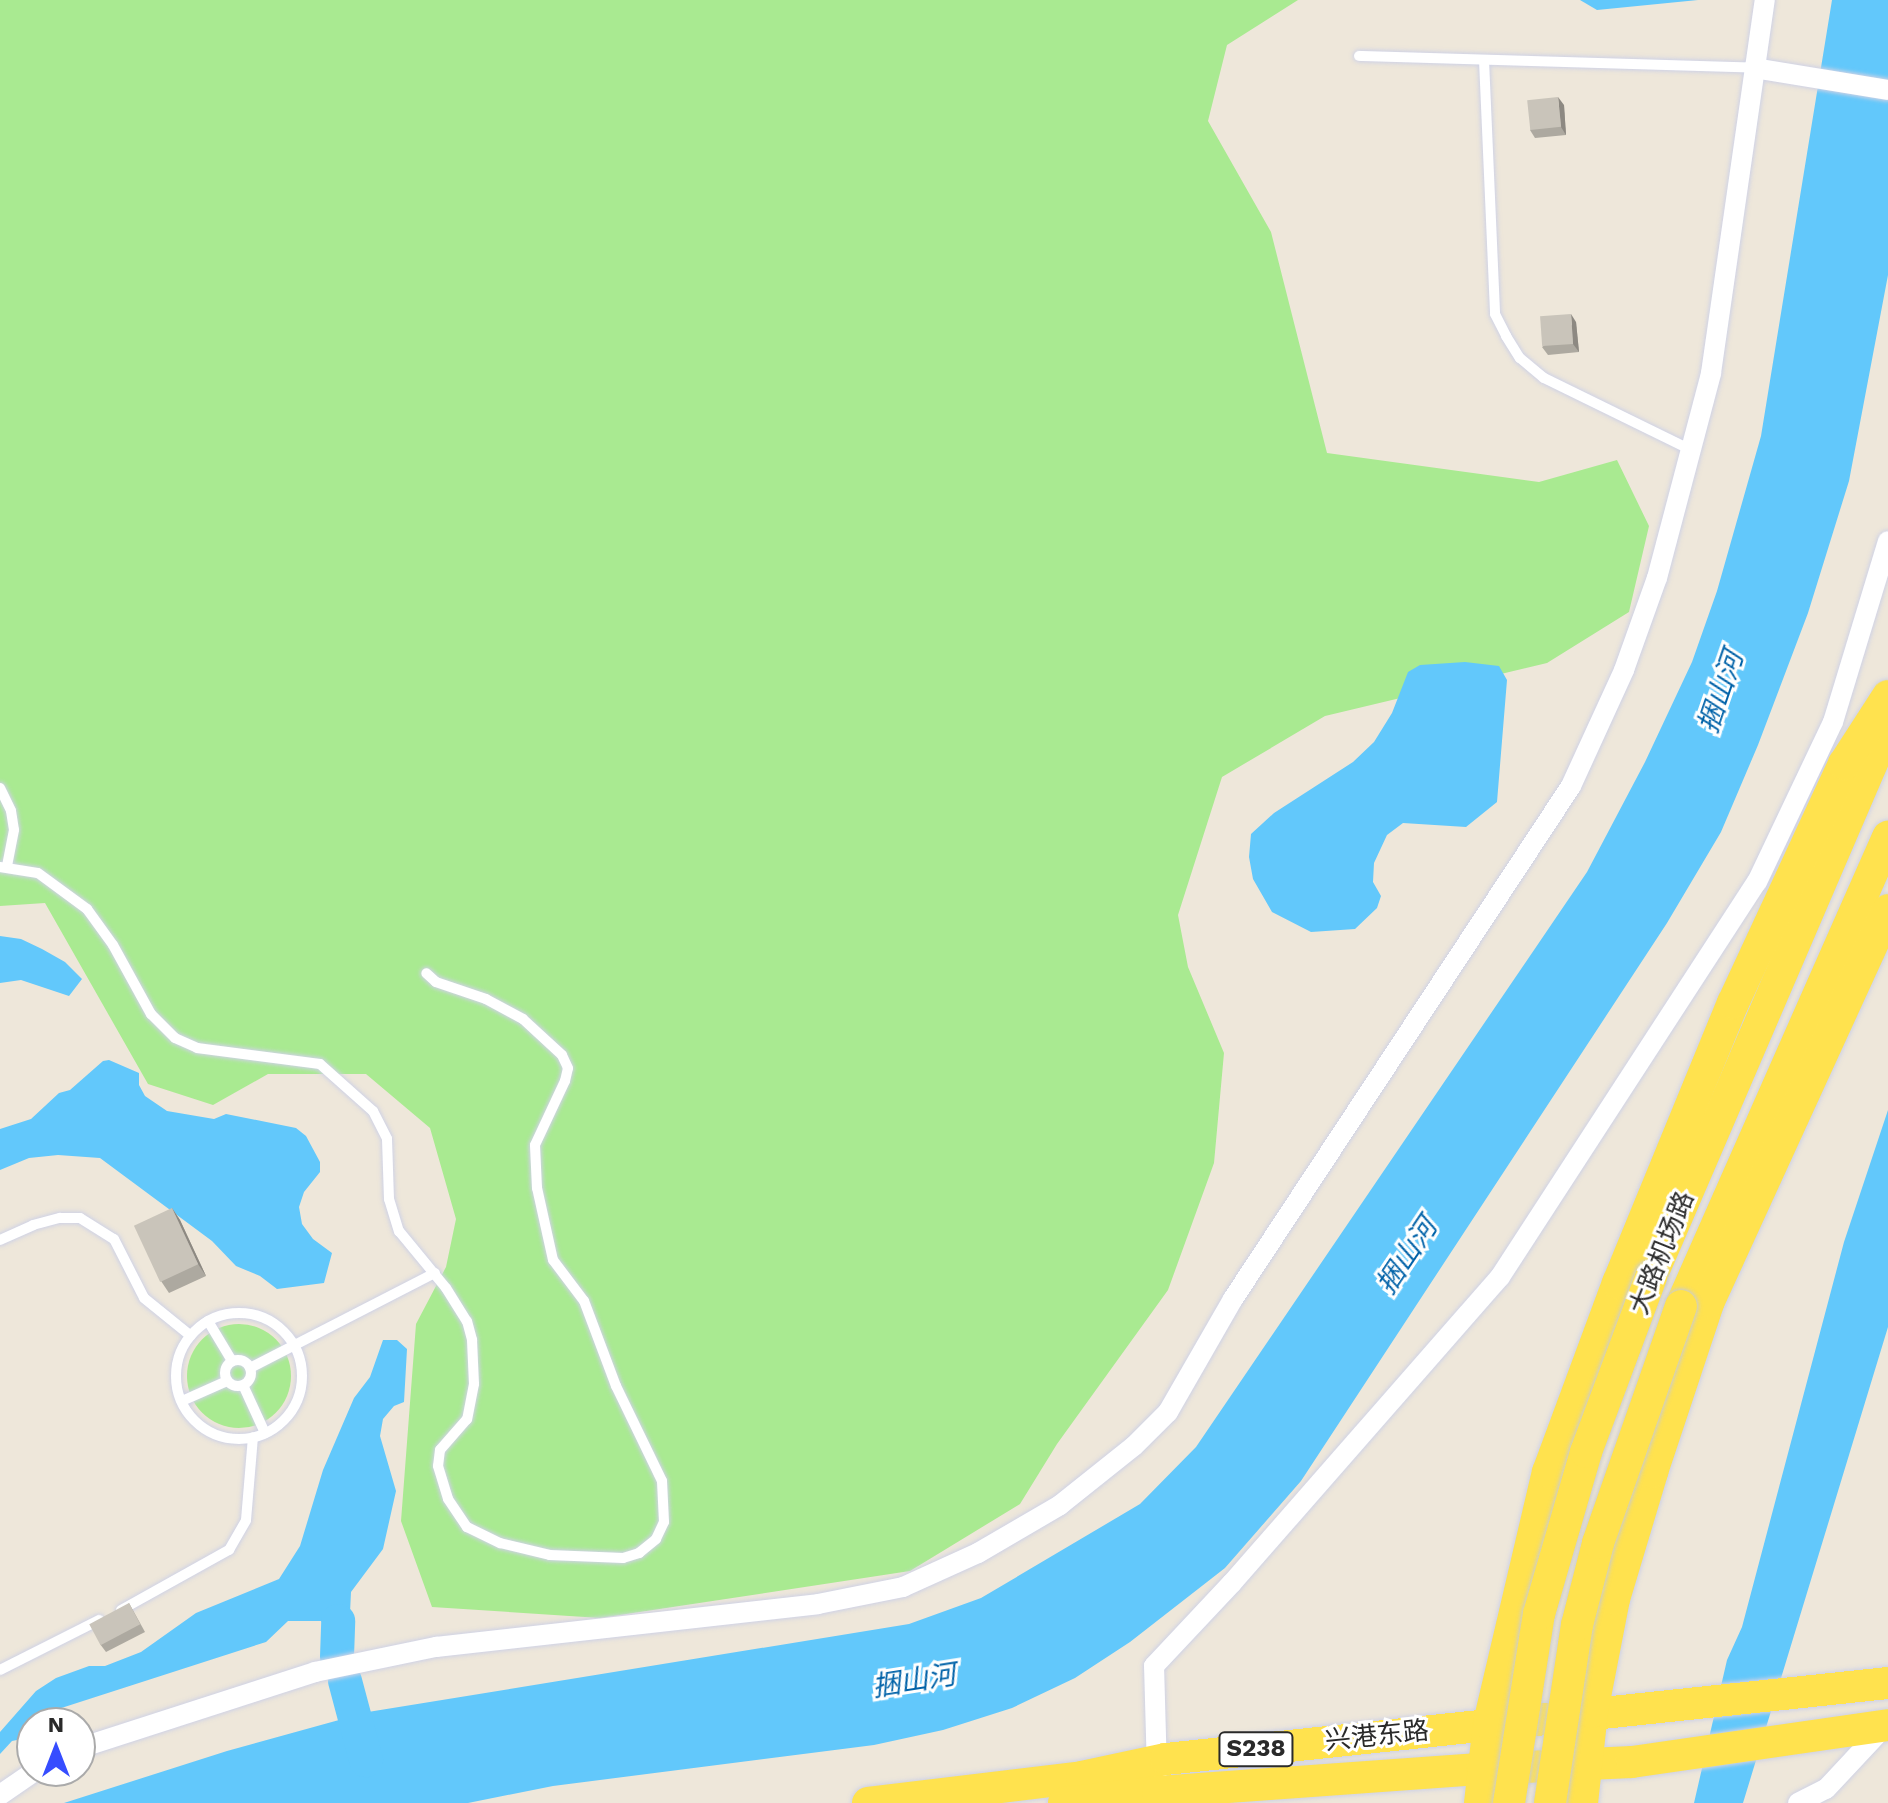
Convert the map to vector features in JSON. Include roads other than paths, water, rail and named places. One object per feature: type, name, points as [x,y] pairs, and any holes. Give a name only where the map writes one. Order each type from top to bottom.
[{"type":"main road","points":[[1480,1803],[1489,1723],[1548,1472],[1618,1283],[1740,989],[1844,764],[1888,696]]},
{"type":"main road","name":"大路机场路","points":[[1509,1803],[1539,1614],[1586,1452],[1651,1277],[1888,726]]},
{"type":"main road","name":"大路机场路","points":[[1550,1803],[1564,1695],[1591,1571],[1634,1431],[1681,1306],[1888,837]]},
{"type":"main road","points":[[1582,1803],[1592,1712],[1614,1599],[1709,1301],[1888,910]]},
{"type":"main road","name":"兴港东路","points":[[868,1803],[1082,1777],[1157,1761],[1592,1712],[1888,1683]]},
{"type":"main road","name":"兴港东路","points":[[1064,1803],[1158,1792],[1482,1769],[1632,1762],[1886,1726]]},
{"type":"street","points":[[96,1743],[315,1672],[436,1647],[818,1604],[903,1587],[978,1553],[1060,1505],[1122,1456],[1168,1412],[1233,1299],[1571,786],[1638,630],[1693,451],[1711,373],[1765,0]]},
{"type":"street","points":[[1754,68],[1888,90]]},
{"type":"street","points":[[1158,1792],[1154,1666],[1232,1583],[1500,1277],[1757,882],[1833,722],[1888,541]]},
{"type":"street","points":[[1798,1803],[1826,1789],[1886,1726]]},
{"type":"lane","points":[[1359,56],[1754,68]]},
{"type":"lane","points":[[1484,60],[1495,314],[1506,336],[1520,358],[1544,378],[1693,451]]},
{"type":"lane","points":[[0,788],[11,811],[14,830],[3,866],[38,873],[87,909],[113,945],[151,1014],[175,1038],[197,1048],[320,1064],[342,1081],[382,1126],[387,1139],[392,1213],[399,1231],[435,1273],[467,1321],[475,1362],[467,1419],[440,1450],[438,1466],[456,1513],[479,1536],[519,1549],[586,1557],[623,1558],[639,1553],[656,1539],[664,1522],[662,1481],[616,1386],[584,1301],[553,1260],[537,1188],[535,1145],[568,1068],[562,1055],[523,1019],[486,999],[436,982],[426,973]]},
{"type":"lane","points":[[0,1240],[33,1225],[60,1218],[80,1218],[114,1239],[144,1298],[191,1336]]},
{"type":"lane","points":[[250,1368],[435,1273]]},
{"type":"lane","points":[[233,1312],[254,1314],[273,1322],[295,1347],[303,1373],[300,1394],[291,1412],[265,1433],[237,1439],[216,1435],[198,1424],[182,1401],[176,1387],[176,1366],[183,1345],[208,1321],[233,1312]]},
{"type":"lane","points":[[208,1321],[232,1361]]},
{"type":"lane","points":[[241,1360],[250,1368],[251,1376],[243,1385],[234,1386],[227,1381],[226,1368],[232,1361],[241,1360]]},
{"type":"lane","points":[[182,1401],[227,1381]]},
{"type":"lane","points":[[243,1385],[265,1433]]},
{"type":"lane","points":[[0,1670],[229,1550],[246,1520],[253,1437]]},
{"type":"water","points":[[1580,0],[1698,0],[1597,10]]},
{"type":"water","name":"捆山河","points":[[1832,0],[1888,0],[1888,275],[1849,481],[1808,613],[1758,745],[1721,832],[1667,923],[1301,1481],[1225,1568],[1130,1642],[1075,1678],[1012,1708],[943,1730],[874,1745],[553,1786],[468,1803],[64,1803],[227,1751],[368,1712],[909,1624],[981,1598],[1140,1504],[1196,1447],[1587,872],[1645,762],[1692,662],[1717,591],[1761,436]]},
{"type":"water","points":[[1465,662],[1499,666],[1507,680],[1497,802],[1466,827],[1403,823],[1387,835],[1374,863],[1373,882],[1381,896],[1377,908],[1355,929],[1311,932],[1272,912],[1253,879],[1249,857],[1251,834],[1274,813],[1353,762],[1374,742],[1392,713],[1408,672],[1420,665]]},
{"type":"water","points":[[0,936],[21,939],[42,949],[65,962],[82,979],[69,996],[21,980],[0,983]]},
{"type":"water","points":[[109,1060],[139,1073],[139,1085],[145,1096],[167,1111],[214,1119],[226,1114],[296,1128],[306,1136],[320,1162],[320,1172],[304,1192],[299,1207],[302,1224],[313,1239],[332,1253],[324,1283],[277,1289],[260,1276],[236,1266],[212,1241],[100,1158],[58,1155],[29,1158],[0,1170],[0,1129],[31,1119],[59,1093],[70,1090],[103,1061]]},
{"type":"water","points":[[1888,1110],[1888,1327],[1743,1803],[1694,1803],[1727,1660],[1742,1627],[1844,1242]]},
{"type":"water","points":[[383,1340],[397,1340],[407,1349],[404,1402],[394,1406],[383,1419],[380,1436],[396,1491],[383,1549],[351,1592],[350,1613],[354,1623],[327,1629],[321,1621],[288,1621],[266,1642],[64,1707],[22,1707],[36,1691],[56,1678],[89,1666],[105,1666],[141,1652],[196,1613],[279,1579],[300,1546],[323,1470],[354,1398],[370,1377]]},
{"type":"water","points":[[16,1714],[16,1740],[0,1754],[0,1732]]},
{"type":"waterway","points":[[337,1657],[338,1621]]},
{"type":"waterway","points":[[345,1681],[366,1760]]}]
